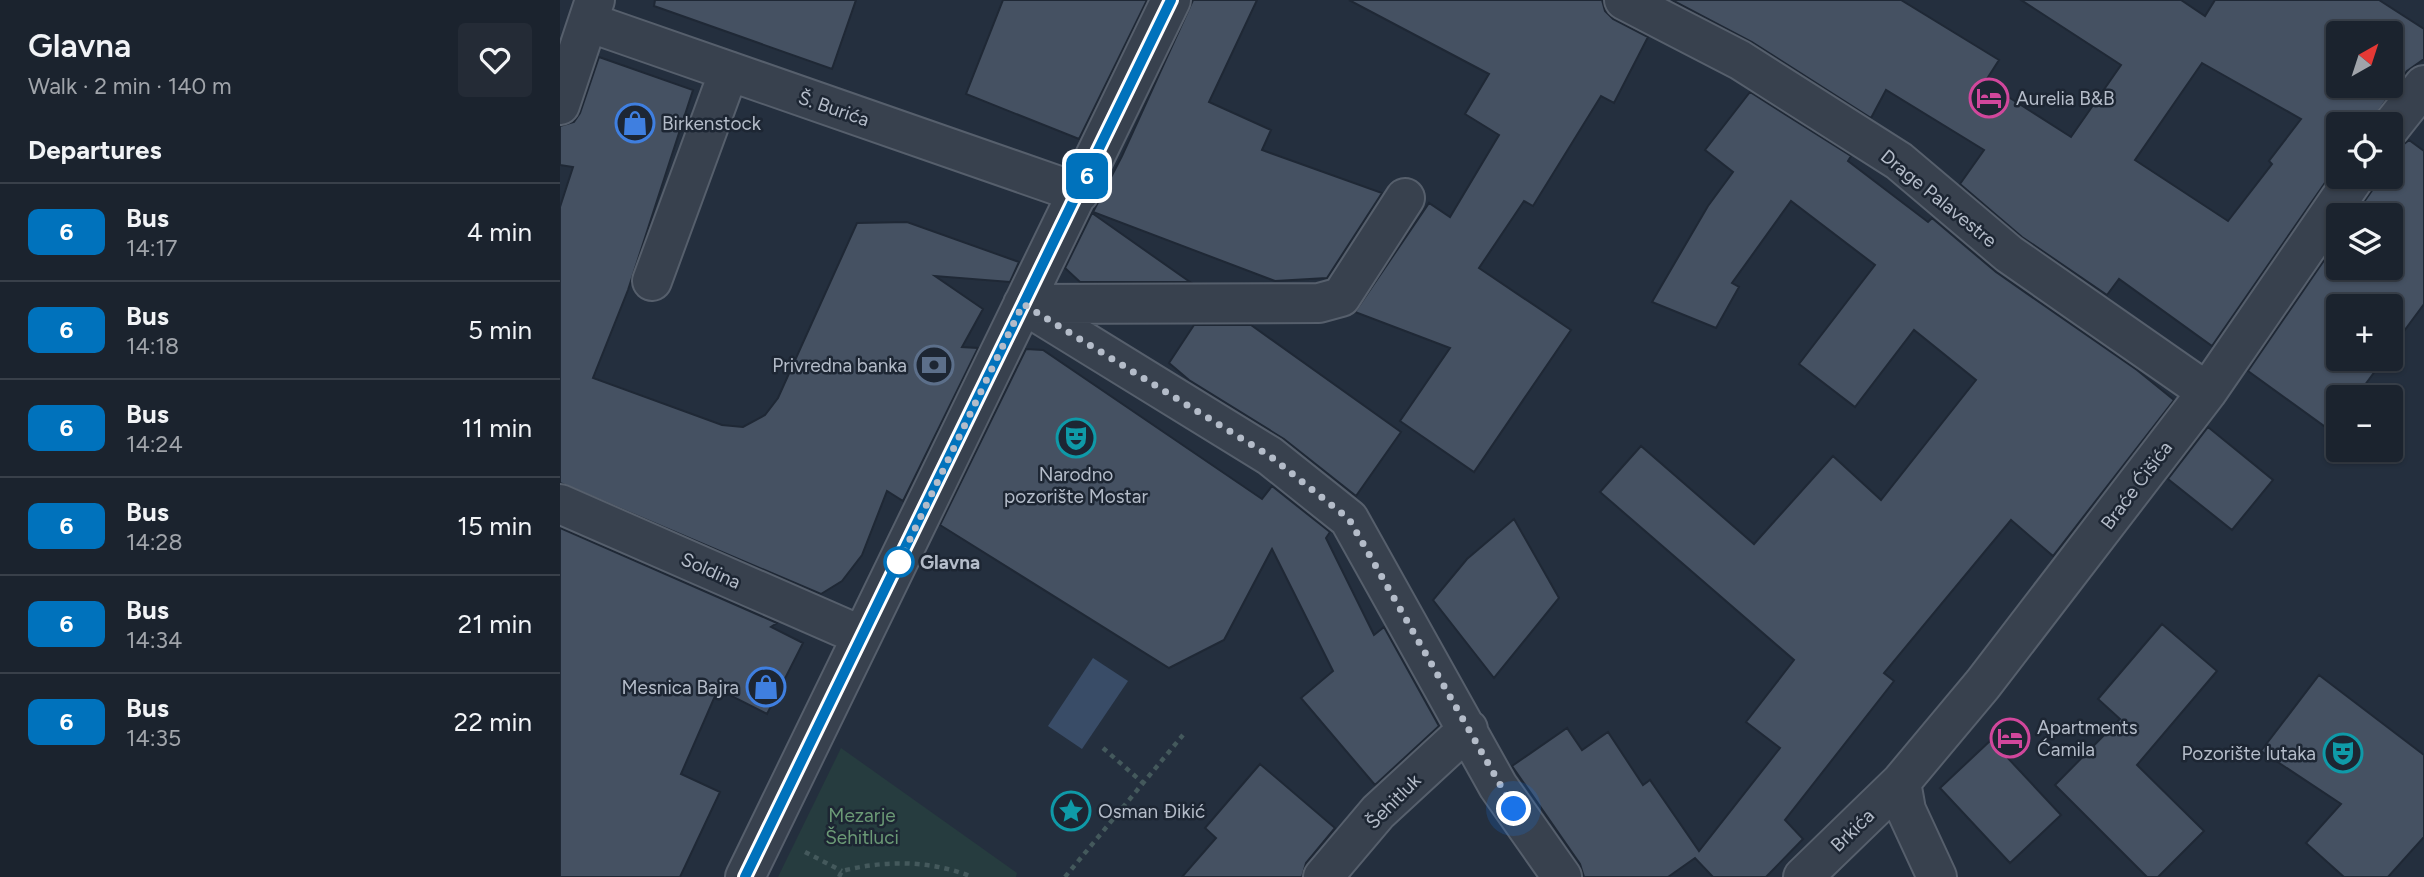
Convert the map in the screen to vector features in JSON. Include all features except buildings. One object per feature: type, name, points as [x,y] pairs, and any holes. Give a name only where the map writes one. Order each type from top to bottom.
[{"type":"street","points":[[745,877],[1171,0]]},
{"type":"street","name":"Drage Palavestre","points":[[1624,0],[1740,60],[1899,161],[2009,254],[2207,392]]},
{"type":"street","points":[[560,105],[592,11]]},
{"type":"street","name":"Š. Burića","points":[[592,11],[729,71],[1079,193]]},
{"type":"street","points":[[652,281],[729,71]]},
{"type":"street","points":[[2403,112],[2424,85]]},
{"type":"street","name":"Braće Ćišića","points":[[1901,782],[1983,684],[2207,392],[2348,189]]},
{"type":"street","points":[[1023,304],[1319,303],[1341,297],[1405,198]]},
{"type":"street","points":[[1023,304],[1270,456],[1349,519],[1499,786],[1562,877]]},
{"type":"street","name":"Soldina","points":[[560,504],[862,636]]},
{"type":"street","name":"Šehitluk","points":[[1323,877],[1378,812],[1468,729]]},
{"type":"street","points":[[1901,782],[1906,810],[1937,877]]},
{"type":"street","name":"Brkića","points":[[1803,877],[1901,782]]},
{"type":"path","points":[[1065,877],[1183,735]]},
{"type":"path","points":[[1103,748],[1143,782]]},
{"type":"path","points":[[801,850],[841,874],[907,862],[952,869],[972,877]]},
{"type":"green space","name":"Mezarje Šehitluci","points":[[841,748],[1017,873],[1016,877],[778,877]]},
{"type":"water","points":[[1093,658],[1128,681],[1082,749],[1048,726]]},
{"type":"bus line","name":"6","points":[[745,877],[1171,0]]},
{"type":"place","name":"Aurelia B&B","points":[[1989,98]]},
{"type":"place","name":"Birkenstock","points":[[635,123]]},
{"type":"place","name":"Privredna banka","points":[[934,365]]},
{"type":"place","name":"Narodno pozorište Mostar","points":[[1076,438]]},
{"type":"place","name":"Glavna","points":[[899,562]]},
{"type":"place","name":"Mesnica Bajra","points":[[766,687]]},
{"type":"place","name":"Apartments Ćamila","points":[[2010,738]]},
{"type":"place","name":"Pozorište lutaka","points":[[2343,753]]},
{"type":"place","name":"Osman Đikić","points":[[1071,811]]},
{"type":"route","points":[[899,562],[1023,304],[1270,456],[1349,519],[1514,809]]}]
